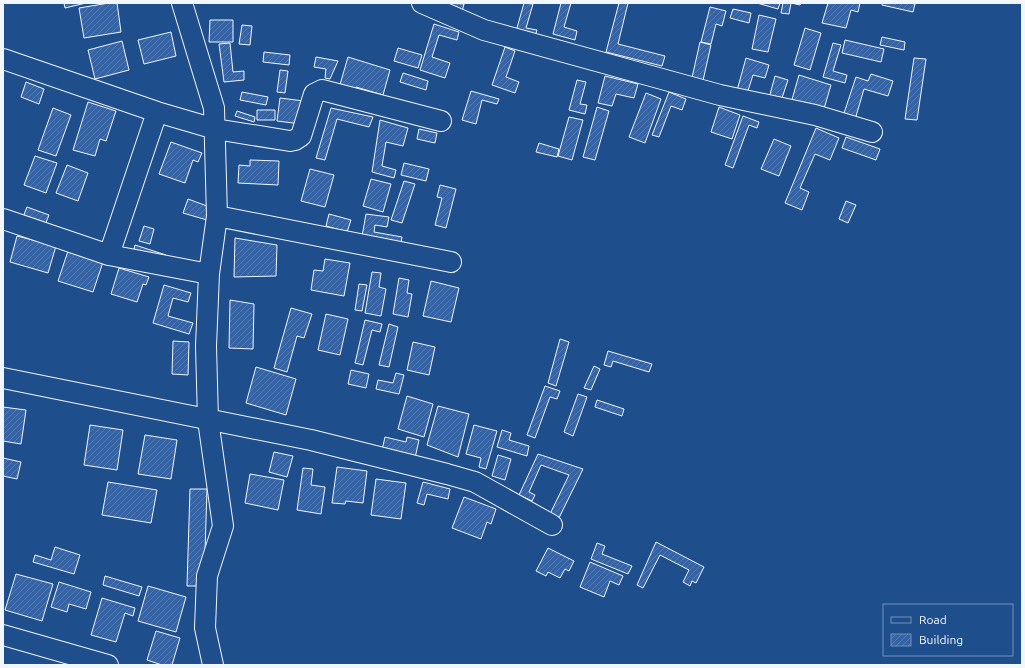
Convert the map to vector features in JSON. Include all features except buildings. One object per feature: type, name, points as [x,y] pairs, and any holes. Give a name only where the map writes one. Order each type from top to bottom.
[{"type":"street","points":[[182,3],[214,108],[217,216],[209,274],[206,346],[208,420],[223,526],[207,576],[205,628],[213,665]]},
{"type":"street","points":[[422,3],[484,30],[720,95],[815,115],[872,132]]},
{"type":"street","points":[[3,59],[214,130],[290,141],[301,136],[314,94],[322,90],[441,122]]},
{"type":"street","points":[[109,255],[157,112]]},
{"type":"street","points":[[217,216],[451,262]]},
{"type":"street","points":[[3,219],[109,255],[209,274]]},
{"type":"street","points":[[3,378],[311,440],[475,482],[552,525]]},
{"type":"street","points":[[3,635],[101,664]]}]
